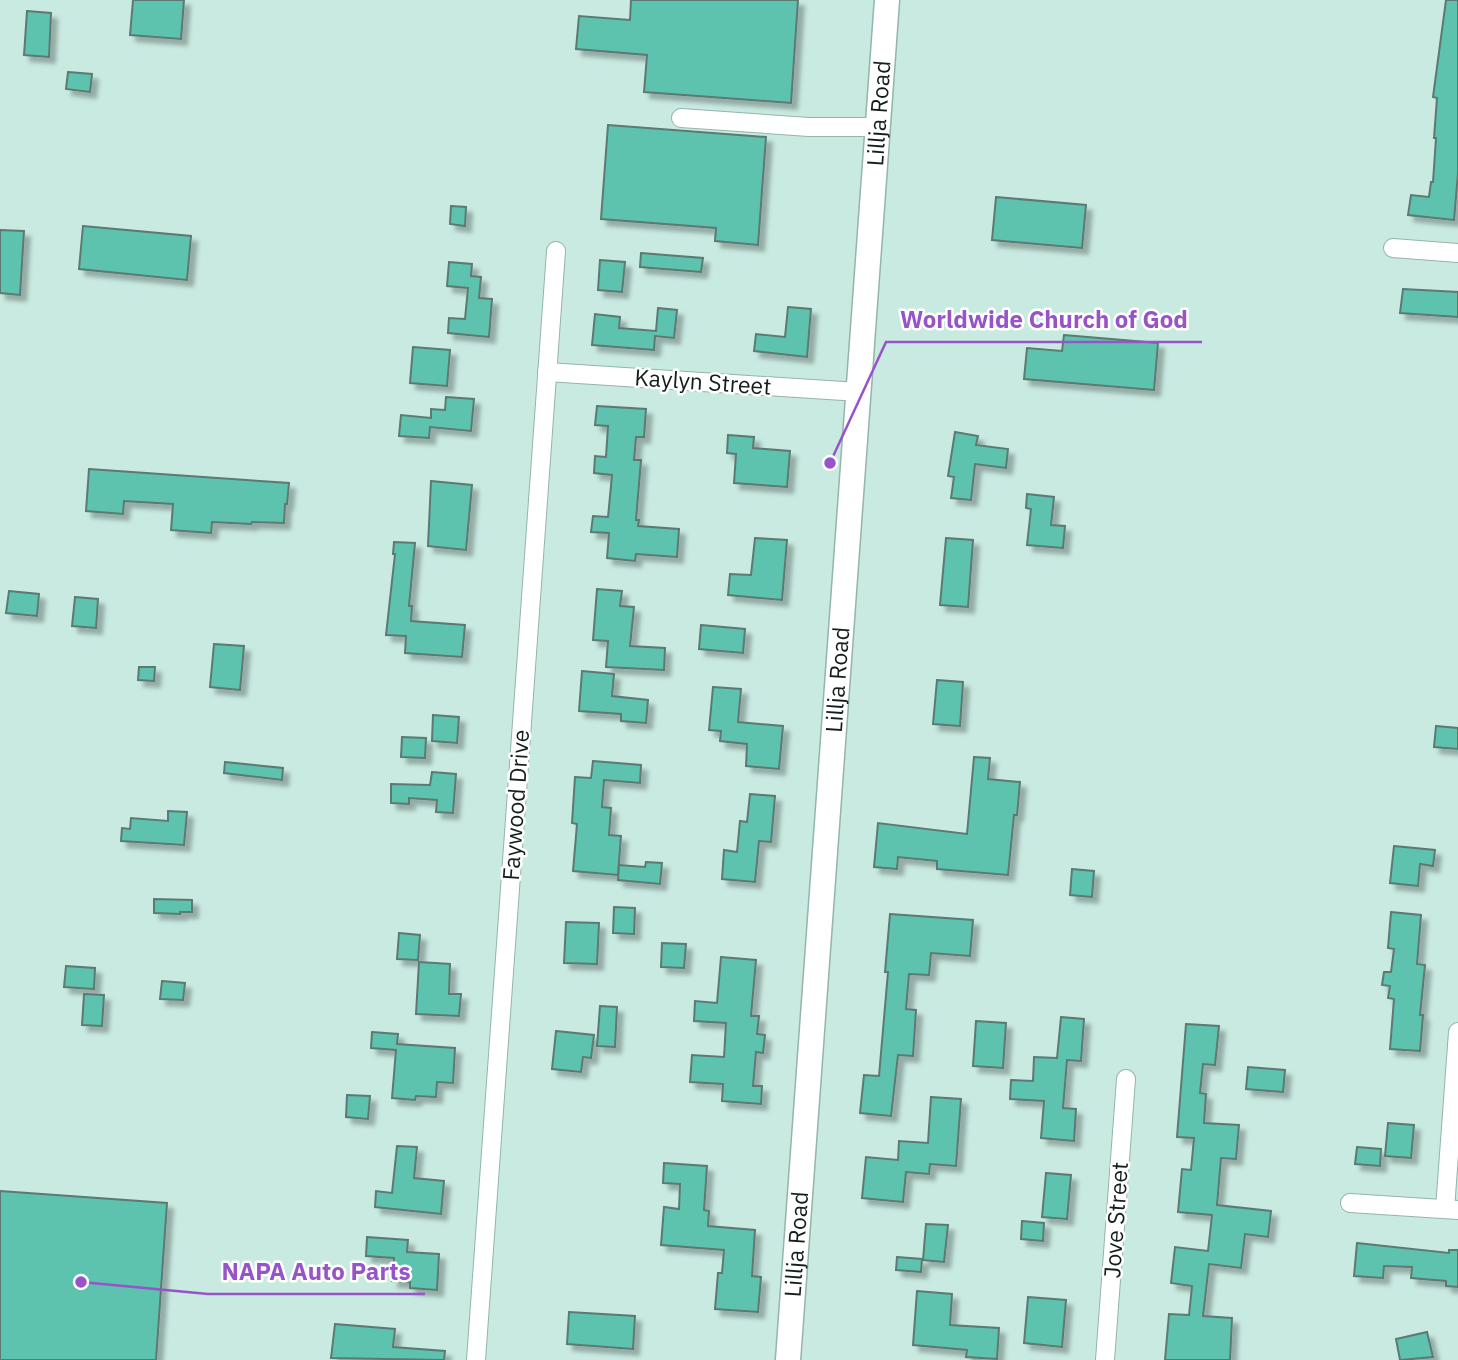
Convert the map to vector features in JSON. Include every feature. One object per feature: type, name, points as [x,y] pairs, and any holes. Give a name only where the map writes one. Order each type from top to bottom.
[{"type":"street","name":"Lillja Road","points":[[788,1360],[887,0]]},
{"type":"street","points":[[681,118],[809,127],[878,127]]},
{"type":"street","points":[[1393,248],[1458,253]]},
{"type":"street","name":"Faywood Drive","points":[[476,1360],[556,251]]},
{"type":"street","name":"Kaylyn Street","points":[[547,372],[859,392]]},
{"type":"street","points":[[1350,1203],[1451,1210],[1458,1032]]},
{"type":"street","name":"Jove Street","points":[[1105,1360],[1126,1079]]},
{"type":"building","points":[[133,0],[184,0],[181,39],[130,35]]},
{"type":"building","points":[[631,0],[798,0],[791,103],[644,92],[647,55],[576,49],[579,16],[630,20]]},
{"type":"building","points":[[1446,0],[1458,0],[1458,173],[1454,220],[1408,215],[1411,195],[1429,197],[1433,182],[1437,98],[1433,97]]},
{"type":"building","points":[[27,11],[51,13],[49,57],[24,55]]},
{"type":"building","points":[[68,72],[92,74],[90,92],[66,89]]},
{"type":"building","points":[[608,125],[766,137],[758,245],[715,241],[716,228],[601,219]]},
{"type":"building","points":[[996,197],[1086,205],[1082,248],[992,240]]},
{"type":"building","points":[[451,206],[466,207],[465,226],[450,224]]},
{"type":"building","points":[[83,226],[191,236],[187,280],[79,269]]},
{"type":"building","points":[[0,230],[24,231],[20,295],[0,293]]},
{"type":"building","points":[[641,253],[703,258],[701,272],[640,267]]},
{"type":"building","points":[[600,260],[625,262],[622,292],[598,290]]},
{"type":"building","points":[[449,262],[472,264],[471,276],[481,277],[479,298],[492,299],[489,337],[448,333],[449,318],[465,319],[468,288],[447,286]]},
{"type":"building","points":[[1403,289],[1458,292],[1458,317],[1400,313]]},
{"type":"building","points":[[788,307],[811,309],[807,357],[754,351],[756,334],[785,337]]},
{"type":"building","points":[[658,308],[677,310],[674,338],[655,336],[654,350],[592,345],[595,314],[620,317],[619,328],[656,331]]},
{"type":"building","points":[[1064,335],[1158,343],[1154,390],[1024,379],[1027,348],[1062,351]]},
{"type":"building","points":[[413,347],[450,350],[447,386],[410,383]]},
{"type":"building","points":[[446,397],[474,399],[471,431],[430,427],[429,438],[399,436],[401,415],[431,418],[431,409],[445,410]]},
{"type":"building","points":[[597,406],[646,409],[644,437],[636,437],[634,460],[641,460],[636,520],[639,520],[638,526],[679,529],[677,557],[636,554],[635,561],[607,558],[609,533],[591,532],[593,516],[608,517],[612,475],[594,473],[595,456],[606,457],[608,426],[595,425]]},
{"type":"building","points":[[955,432],[978,436],[976,445],[1008,449],[1006,468],[975,464],[971,500],[951,498],[954,477],[948,476]]},
{"type":"building","points":[[728,435],[754,437],[753,448],[790,451],[787,487],[734,483],[736,454],[727,453]]},
{"type":"building","points":[[89,469],[289,483],[284,523],[212,522],[211,533],[171,530],[173,504],[124,501],[123,514],[86,511]]},
{"type":"building","points":[[431,481],[472,485],[466,550],[428,546]]},
{"type":"building","points":[[1027,494],[1054,497],[1051,525],[1065,526],[1063,548],[1027,545],[1031,509],[1026,508]]},
{"type":"building","points":[[755,538],[787,540],[782,600],[728,595],[730,574],[751,575]]},
{"type":"building","points":[[946,538],[973,540],[968,607],[940,605]]},
{"type":"building","points":[[394,542],[415,543],[409,606],[412,606],[411,621],[465,625],[462,657],[405,653],[406,636],[386,635]]},
{"type":"building","points":[[597,589],[622,591],[620,606],[634,607],[630,646],[665,648],[664,670],[606,667],[608,641],[593,640]]},
{"type":"building","points":[[9,591],[39,594],[37,616],[6,613]]},
{"type":"building","points":[[75,597],[98,599],[96,628],[72,626]]},
{"type":"building","points":[[701,625],[745,629],[743,653],[699,649]]},
{"type":"building","points":[[214,644],[244,646],[240,690],[210,687]]},
{"type":"building","points":[[139,667],[155,667],[154,681],[138,680]]},
{"type":"building","points":[[582,671],[614,674],[612,696],[648,700],[646,723],[621,721],[621,714],[579,711]]},
{"type":"building","points":[[937,680],[963,682],[960,726],[933,724]]},
{"type":"building","points":[[713,687],[741,689],[738,722],[783,726],[779,769],[746,766],[747,744],[720,741],[721,731],[709,730]]},
{"type":"building","points":[[433,715],[459,717],[457,743],[432,741]]},
{"type":"building","points":[[1436,726],[1458,728],[1458,749],[1434,747]]},
{"type":"building","points":[[402,737],[426,738],[425,758],[401,757]]},
{"type":"building","points":[[974,757],[990,758],[988,779],[1020,782],[1008,875],[937,869],[937,861],[898,857],[897,869],[874,867],[878,823],[967,834]]},
{"type":"building","points":[[593,761],[641,765],[640,783],[604,780],[602,807],[611,808],[609,835],[621,836],[618,875],[573,871],[577,824],[572,823],[575,777],[591,778]]},
{"type":"building","points":[[225,762],[283,768],[282,780],[224,773]]},
{"type":"building","points":[[432,772],[456,774],[453,813],[436,812],[437,800],[409,798],[409,804],[391,803],[391,784],[430,785]]},
{"type":"building","points":[[750,794],[775,796],[771,842],[759,841],[755,882],[722,879],[724,850],[737,852],[740,821],[747,822]]},
{"type":"building","points":[[168,811],[187,812],[184,845],[121,841],[122,828],[130,829],[131,818],[168,821]]},
{"type":"building","points":[[1394,846],[1435,850],[1433,866],[1420,864],[1418,886],[1390,883]]},
{"type":"building","points":[[646,862],[662,863],[660,884],[618,880],[619,865],[645,867]]},
{"type":"building","points":[[1072,869],[1094,871],[1092,897],[1070,895]]},
{"type":"building","points":[[154,899],[192,900],[192,912],[154,913]]},
{"type":"building","points":[[614,907],[635,908],[634,934],[613,933]]},
{"type":"building","points":[[1391,912],[1421,915],[1417,964],[1425,965],[1420,1051],[1390,1049],[1394,999],[1388,998],[1390,986],[1382,985],[1384,972],[1391,972],[1394,949],[1388,948]]},
{"type":"building","points":[[890,914],[973,920],[970,956],[931,953],[929,975],[909,974],[906,1009],[916,1010],[913,1056],[898,1055],[891,1116],[860,1113],[864,1075],[879,1076]]},
{"type":"building","points":[[566,922],[599,923],[597,964],[564,963]]},
{"type":"building","points":[[399,933],[420,935],[418,960],[397,959]]},
{"type":"building","points":[[662,943],[686,944],[684,968],[661,967]]},
{"type":"building","points":[[721,957],[756,960],[751,1016],[759,1016],[757,1034],[765,1035],[763,1053],[756,1052],[753,1086],[762,1086],[761,1104],[722,1101],[723,1084],[690,1082],[692,1055],[724,1057],[726,1023],[694,1021],[695,1001],[717,1003]]},
{"type":"building","points":[[419,962],[450,964],[449,994],[461,994],[459,1016],[416,1014]]},
{"type":"building","points":[[66,966],[95,968],[94,989],[64,987]]},
{"type":"building","points":[[162,981],[185,983],[183,1000],[160,999]]},
{"type":"building","points":[[84,994],[104,995],[102,1026],[82,1025]]},
{"type":"building","points":[[600,1006],[617,1007],[615,1047],[597,1046]]},
{"type":"building","points":[[1061,1017],[1084,1019],[1081,1061],[1067,1060],[1063,1108],[1076,1109],[1074,1141],[1041,1138],[1044,1101],[1010,1099],[1011,1080],[1033,1081],[1034,1057],[1057,1058]]},
{"type":"building","points":[[976,1021],[1006,1023],[1003,1068],[973,1066]]},
{"type":"building","points":[[1186,1024],[1219,1026],[1215,1065],[1203,1064],[1200,1093],[1206,1094],[1204,1123],[1239,1125],[1236,1159],[1221,1158],[1217,1205],[1271,1211],[1268,1237],[1245,1234],[1241,1268],[1209,1264],[1203,1316],[1232,1318],[1230,1360],[1165,1360],[1169,1314],[1189,1315],[1192,1286],[1171,1283],[1175,1247],[1208,1251],[1212,1215],[1178,1212],[1182,1169],[1191,1170],[1194,1138],[1177,1137]]},
{"type":"building","points":[[556,1031],[594,1035],[591,1058],[583,1057],[581,1072],[552,1069]]},
{"type":"building","points":[[372,1032],[398,1034],[397,1044],[455,1048],[453,1083],[437,1082],[436,1097],[416,1096],[415,1100],[392,1098],[396,1050],[371,1048]]},
{"type":"building","points":[[1248,1067],[1285,1070],[1283,1092],[1246,1089]]},
{"type":"building","points":[[347,1095],[370,1096],[368,1119],[346,1117]]},
{"type":"building","points":[[931,1097],[961,1099],[956,1166],[930,1164],[929,1174],[906,1172],[903,1202],[862,1198],[866,1157],[898,1160],[899,1141],[928,1143]]},
{"type":"building","points":[[1388,1123],[1414,1125],[1411,1158],[1385,1156]]},
{"type":"building","points":[[397,1146],[417,1147],[414,1178],[444,1181],[441,1214],[375,1207],[376,1191],[392,1193]]},
{"type":"building","points":[[1357,1147],[1381,1149],[1380,1166],[1355,1164]]},
{"type":"building","points":[[664,1163],[707,1166],[704,1210],[709,1211],[708,1226],[755,1230],[752,1276],[761,1277],[758,1312],[715,1309],[718,1273],[722,1273],[724,1250],[661,1245],[664,1207],[679,1209],[680,1184],[663,1183]]},
{"type":"building","points":[[1046,1173],[1071,1175],[1067,1219],[1042,1217]]},
{"type":"building","points":[[0,1191],[167,1203],[156,1360],[0,1360]]},
{"type":"building","points":[[1022,1221],[1044,1223],[1043,1241],[1021,1239]]},
{"type":"building","points":[[926,1224],[948,1225],[944,1262],[923,1260]]},
{"type":"building","points":[[367,1237],[408,1240],[407,1252],[439,1254],[437,1290],[410,1288],[410,1282],[392,1281],[394,1258],[366,1256]]},
{"type":"building","points":[[1357,1243],[1449,1253],[1449,1250],[1458,1250],[1458,1287],[1446,1286],[1446,1281],[1411,1278],[1412,1267],[1384,1266],[1383,1278],[1354,1276]]},
{"type":"building","points":[[897,1257],[922,1259],[921,1272],[896,1270]]},
{"type":"building","points":[[917,1291],[952,1294],[950,1325],[999,1328],[997,1359],[966,1357],[967,1350],[913,1345]]},
{"type":"building","points":[[1028,1297],[1066,1300],[1062,1347],[1024,1343]]},
{"type":"building","points":[[569,1312],[635,1316],[633,1349],[567,1344]]},
{"type":"building","points":[[335,1324],[395,1329],[393,1347],[445,1351],[444,1360],[331,1358]]},
{"type":"building","points":[[1427,1332],[1433,1357],[1400,1360],[1396,1339]]},
{"type":"place","name":"Worldwide Church of God","points":[[830,463]]},
{"type":"place","name":"NAPA Auto Parts","points":[[81,1282]]}]
